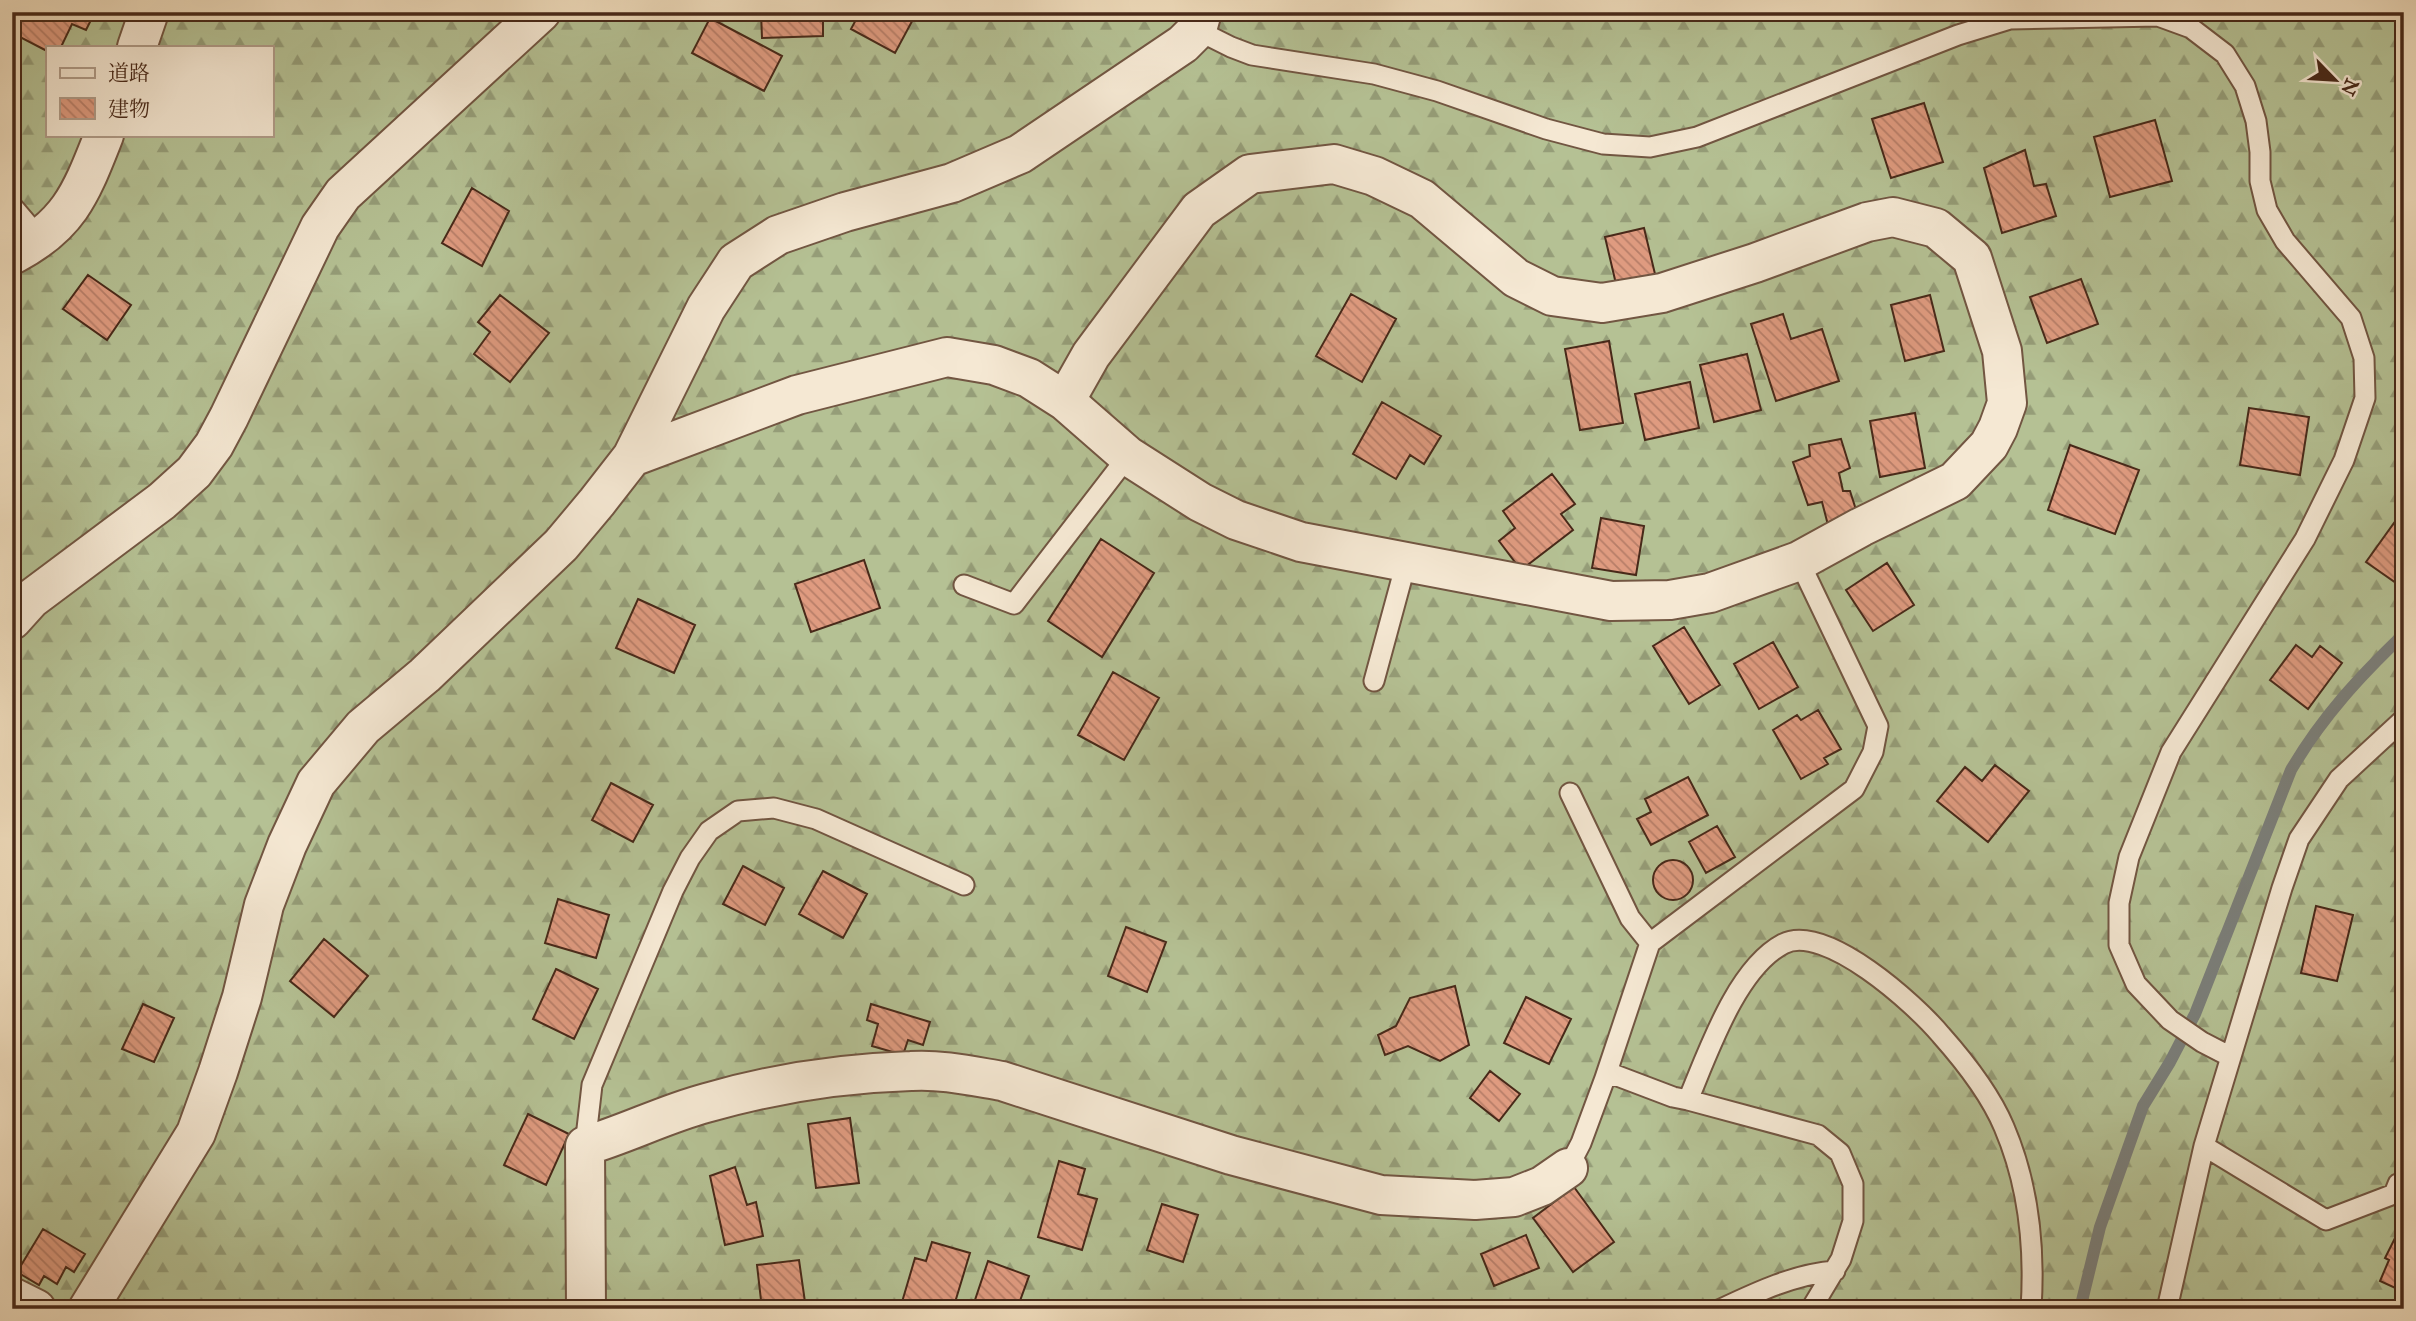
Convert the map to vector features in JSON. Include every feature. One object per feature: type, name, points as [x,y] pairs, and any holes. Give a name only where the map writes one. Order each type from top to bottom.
[{"type":"street","points":[[137,46],[149,12]]},
{"type":"street","points":[[12,620],[31,599],[162,501],[194,472],[214,445],[229,417],[333,205],[541,12]]},
{"type":"street","points":[[88,1309],[196,1133],[242,997],[264,905],[287,845],[316,783],[363,727],[425,675],[561,545],[632,457],[706,308],[736,262],[778,234],[845,212],[952,183],[1020,155],[1183,44],[1199,21]]},
{"type":"street","points":[[26,247],[54,228],[75,204],[104,136]]},
{"type":"street","points":[[632,457],[797,396],[947,358],[994,365],[1029,378],[1065,401],[1128,456],[1200,502],[1236,520],[1301,542],[1611,601],[1670,600],[1710,593],[1799,562],[1861,527],[1955,481],[1989,445],[2007,402],[2002,351],[1972,258],[1936,228],[1893,217],[1867,222],[1662,293],[1602,303],[1552,296],[1516,278],[1422,199],[1374,176],[1334,164],[1250,174],[1199,210],[1091,355],[1065,401]]},
{"type":"street","points":[[586,1309],[585,1146],[704,1103],[783,1085],[914,1070],[963,1074],[1002,1081],[1231,1155],[1381,1195],[1475,1200],[1514,1197],[1542,1186],[1567,1168]]},
{"type":"street","points":[[12,1297],[36,1309]]},
{"type":"lane","points":[[1199,21],[1231,47],[1252,55],[1374,74],[1437,91],[1546,129],[1603,145],[1650,147],[1698,137],[1958,34],[2010,19],[2158,16],[2191,28],[2225,54],[2245,86],[2256,121],[2260,181],[2267,210],[2285,241],[2351,318],[2364,358],[2365,398],[2344,460],[2305,539],[2171,752],[2129,857],[2119,903],[2119,945],[2136,984],[2175,1023],[2197,1039],[2231,1057]]},
{"type":"lane","points":[[12,206],[26,247]]},
{"type":"lane","points":[[964,585],[1014,604],[1128,456]]},
{"type":"lane","points":[[1567,1168],[1581,1143],[1605,1078],[1650,943],[1854,789],[1873,752],[1878,726],[1799,562]]},
{"type":"lane","points":[[1374,681],[1406,563]]},
{"type":"lane","points":[[2167,1309],[2204,1146],[2299,839],[2339,779],[2404,719]]},
{"type":"lane","points":[[1570,793],[1630,918],[1650,943]]},
{"type":"lane","points":[[585,1146],[592,1085],[673,891],[690,858],[709,831],[738,810],[774,808],[817,819],[964,885]]},
{"type":"lane","points":[[1688,1100],[1741,984],[1769,954],[1785,943],[1808,942],[1832,948],[1869,969],[1940,1033],[1975,1078],[2004,1126],[2030,1221],[2031,1309]]},
{"type":"lane","points":[[1605,1078],[1615,1075],[1673,1097],[1818,1135],[1840,1153],[1853,1184],[1853,1221],[1841,1259],[1811,1309]]},
{"type":"lane","points":[[2204,1146],[2326,1220],[2394,1194],[2398,1184],[2404,1184]]},
{"type":"lane","points":[[1721,1309],[1813,1273],[1835,1270]]},
{"type":"green space","points":[[12,12],[2404,12],[2404,1309],[12,1309]]},
{"type":"building","points":[[12,12],[95,12],[86,30],[72,24],[61,46],[46,46],[46,50],[12,33]]},
{"type":"building","points":[[761,12],[823,12],[823,36],[762,38]]},
{"type":"building","points":[[860,12],[917,12],[895,53],[851,29]]},
{"type":"building","points":[[710,18],[782,56],[764,91],[692,53]]},
{"type":"building","points":[[1924,103],[1943,162],[1891,178],[1872,119]]},
{"type":"building","points":[[2155,120],[2172,181],[2110,197],[2094,137]]},
{"type":"building","points":[[2025,150],[2034,186],[2046,184],[2056,216],[2002,233],[1984,168]]},
{"type":"building","points":[[472,188],[509,211],[482,266],[442,243]]},
{"type":"building","points":[[1644,228],[1655,274],[1616,284],[1605,237]]},
{"type":"building","points":[[88,275],[131,305],[107,340],[63,309]]},
{"type":"building","points":[[2081,279],[2098,324],[2047,343],[2030,297]]},
{"type":"building","points":[[1351,294],[1396,319],[1362,382],[1316,356]]},
{"type":"building","points":[[500,295],[549,333],[510,382],[474,354],[490,332],[478,322]]},
{"type":"building","points":[[1930,295],[1944,351],[1905,361],[1891,305]]},
{"type":"building","points":[[1783,314],[1791,339],[1822,329],[1839,381],[1776,401],[1751,324]]},
{"type":"building","points":[[1609,341],[1623,423],[1580,430],[1565,349]]},
{"type":"building","points":[[1747,354],[1761,410],[1714,422],[1700,365]]},
{"type":"building","points":[[1690,382],[1699,428],[1645,440],[1635,394]]},
{"type":"building","points":[[1382,402],[1441,436],[1424,464],[1410,455],[1396,479],[1353,454]]},
{"type":"building","points":[[2249,408],[2309,417],[2300,475],[2240,465]]},
{"type":"building","points":[[1915,413],[1925,468],[1880,477],[1870,421]]},
{"type":"building","points":[[1841,439],[1850,468],[1839,473],[1843,491],[1850,491],[1858,516],[1828,525],[1822,502],[1808,505],[1793,462],[1810,456],[1809,445]]},
{"type":"building","points":[[2070,445],[2139,470],[2115,534],[2048,510]]},
{"type":"building","points":[[1552,474],[1575,504],[1561,514],[1573,530],[1521,570],[1499,541],[1515,528],[1503,511]]},
{"type":"building","points":[[1601,518],[1644,526],[1636,575],[1592,568]]},
{"type":"building","points":[[2394,523],[2404,530],[2404,578],[2399,585],[2366,562]]},
{"type":"building","points":[[1101,539],[1154,573],[1102,657],[1048,621]]},
{"type":"building","points":[[864,560],[880,608],[811,632],[795,584]]},
{"type":"building","points":[[1887,563],[1914,605],[1873,631],[1846,590]]},
{"type":"building","points":[[638,599],[695,625],[674,673],[616,648]]},
{"type":"building","points":[[1684,627],[1720,685],[1689,704],[1653,646]]},
{"type":"building","points":[[1773,642],[1798,687],[1759,709],[1734,664]]},
{"type":"building","points":[[2296,645],[2312,657],[2320,646],[2342,663],[2308,709],[2270,680]]},
{"type":"building","points":[[1113,672],[1159,698],[1124,760],[1078,735]]},
{"type":"building","points":[[1818,710],[1841,749],[1824,758],[1828,764],[1801,779],[1773,730],[1797,715],[1801,720]]},
{"type":"building","points":[[1995,765],[2029,791],[1988,842],[1937,801],[1965,767],[1982,781]]},
{"type":"building","points":[[1688,777],[1708,815],[1651,845],[1637,819],[1651,812],[1645,799]]},
{"type":"building","points":[[611,783],[653,805],[633,842],[592,820]]},
{"type":"building","points":[[1717,826],[1735,857],[1706,873],[1689,842]]},
{"type":"building","points":[[1673,860],[1687,866],[1693,880],[1687,894],[1673,900],[1659,894],[1653,880],[1659,866]]},
{"type":"building","points":[[743,866],[784,888],[765,925],[723,904]]},
{"type":"building","points":[[823,871],[867,894],[843,938],[799,914]]},
{"type":"building","points":[[558,899],[609,915],[596,958],[545,943]]},
{"type":"building","points":[[2316,906],[2353,915],[2337,981],[2301,973]]},
{"type":"building","points":[[1126,927],[1166,942],[1147,992],[1108,976]]},
{"type":"building","points":[[324,939],[368,976],[334,1017],[290,981]]},
{"type":"building","points":[[556,969],[598,989],[574,1039],[533,1019]]},
{"type":"building","points":[[1455,986],[1469,1045],[1440,1061],[1408,1046],[1385,1055],[1378,1035],[1396,1026],[1410,998]]},
{"type":"building","points":[[1526,997],[1571,1019],[1549,1064],[1504,1043]]},
{"type":"building","points":[[143,1004],[174,1018],[154,1062],[122,1049]]},
{"type":"building","points":[[871,1004],[930,1022],[923,1045],[908,1040],[903,1055],[872,1046],[878,1024],[867,1020]]},
{"type":"building","points":[[1490,1071],[1520,1094],[1499,1121],[1470,1098]]},
{"type":"building","points":[[528,1114],[569,1134],[546,1185],[504,1165]]},
{"type":"building","points":[[850,1118],[859,1183],[816,1188],[808,1124]]},
{"type":"building","points":[[1059,1161],[1085,1169],[1078,1194],[1097,1199],[1082,1250],[1038,1237]]},
{"type":"building","points":[[735,1167],[747,1205],[756,1202],[763,1236],[725,1245],[710,1176]]},
{"type":"building","points":[[1574,1187],[1614,1242],[1573,1272],[1533,1218]]},
{"type":"building","points":[[1162,1204],[1198,1215],[1183,1262],[1147,1250]]},
{"type":"building","points":[[43,1229],[85,1254],[74,1272],[66,1267],[57,1284],[44,1276],[39,1285],[17,1272]]},
{"type":"building","points":[[2404,1229],[2404,1292],[2380,1281],[2389,1260],[2385,1258],[2396,1236],[2400,1238]]},
{"type":"building","points":[[1526,1235],[1539,1268],[1494,1286],[1481,1254]]},
{"type":"building","points":[[932,1242],[970,1253],[953,1309],[926,1309],[902,1302],[915,1258],[926,1261]]},
{"type":"building","points":[[799,1260],[806,1309],[762,1309],[757,1265]]},
{"type":"building","points":[[988,1261],[1029,1276],[1017,1309],[972,1309]]},
{"type":"waterway","points":[[2080,1309],[2100,1227],[2143,1106],[2195,1014],[2291,770],[2343,698],[2404,634]]}]
